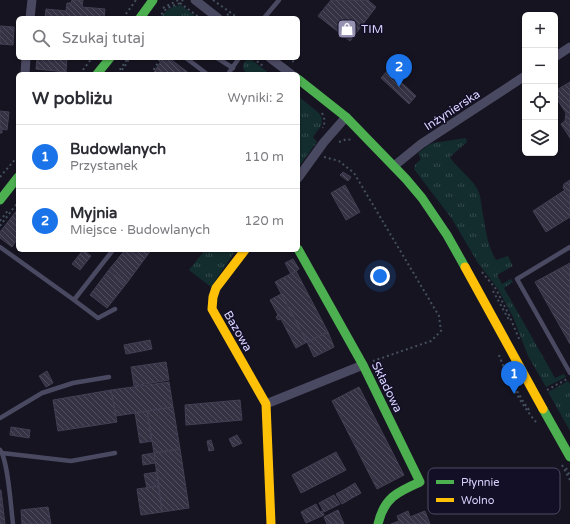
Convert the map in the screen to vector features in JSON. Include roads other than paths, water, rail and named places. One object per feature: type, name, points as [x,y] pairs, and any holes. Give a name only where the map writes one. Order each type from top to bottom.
[{"type":"street","points":[[30,16],[32,0]]},
{"type":"street","points":[[141,16],[153,0]]},
{"type":"street","points":[[194,0],[215,16]]},
{"type":"street","points":[[558,55],[570,47]]},
{"type":"street","points":[[25,72],[26,60]]},
{"type":"street","points":[[100,72],[108,60]]},
{"type":"street","points":[[273,60],[288,72]]},
{"type":"street","name":"Inżynierska","points":[[394,166],[421,144],[522,78]]},
{"type":"street","points":[[300,81],[346,117],[394,166],[422,198],[447,235],[490,310],[565,462]]},
{"type":"street","points":[[300,175],[327,138],[346,117]]},
{"type":"street","points":[[0,200],[16,180]]},
{"type":"street","name":"Bazowa","points":[[243,252],[216,288],[213,297],[212,309],[266,404],[271,524]]},
{"type":"street","name":"Składowa","points":[[300,252],[363,365],[420,482],[389,498],[384,506],[378,524]]},
{"type":"street","points":[[266,404],[363,365]]},
{"type":"lane","points":[[266,16],[279,0]]},
{"type":"lane","points":[[189,60],[204,72]]},
{"type":"lane","points":[[220,60],[233,68]]},
{"type":"lane","points":[[230,72],[238,60]]},
{"type":"lane","points":[[0,247],[98,318],[115,309]]},
{"type":"lane","points":[[570,247],[517,280],[570,373]]},
{"type":"lane","points":[[74,300],[111,252]]},
{"type":"lane","points":[[0,418],[42,393],[73,383],[109,377]]},
{"type":"lane","points":[[13,524],[6,470],[1,451],[71,461],[115,453]]},
{"type":"lane","points":[[0,470],[6,470]]},
{"type":"place","name":"TIM","points":[[347,29]]},
{"type":"place","name":"Myjnia","points":[[399,87]]},
{"type":"place","name":"Budowlanych","points":[[514,394]]}]
